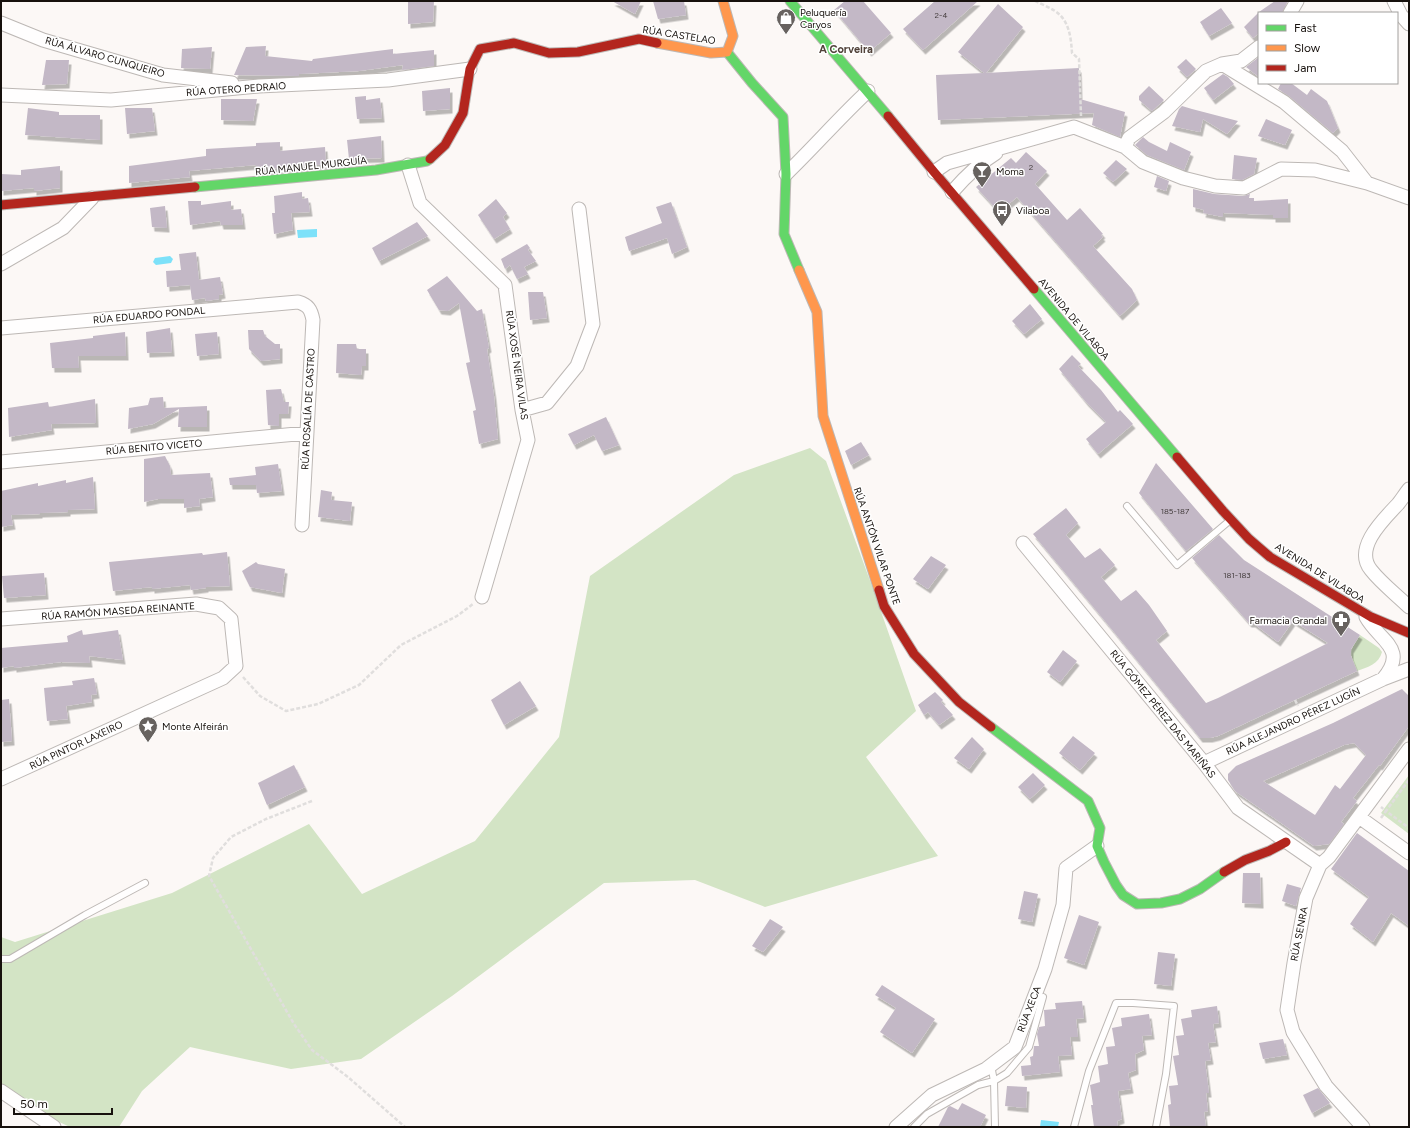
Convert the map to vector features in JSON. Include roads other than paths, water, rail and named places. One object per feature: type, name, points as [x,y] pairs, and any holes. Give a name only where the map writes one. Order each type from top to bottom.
[{"type":"main road","name":"RÚA CASTELAO","points":[[470,70],[480,49],[514,43],[549,53],[578,52],[639,39],[711,53],[727,52],[733,36],[723,1]]},
{"type":"main road","name":"AVENIDA DE VILABOA","points":[[794,2],[934,172],[1249,539],[1270,557],[1367,615],[1401,639]]},
{"type":"main road","name":"RÚA ANTÓN VILAR PONTE","points":[[727,52],[752,83],[783,117],[786,174],[784,234],[817,312],[823,416],[884,606],[914,654],[959,702],[1088,801],[1100,828],[1097,846]]},
{"type":"main road","name":"RÚA MANUEL MURGUÍA","points":[[1,205],[92,198],[376,170],[427,161],[445,145],[463,114],[470,70]]},
{"type":"main road","name":"AVENIDA DE VILABOA","points":[[1367,615],[1409,633]]},
{"type":"main road","points":[[1097,846],[1116,885],[1123,895],[1137,904],[1161,903],[1180,899],[1200,889],[1245,860],[1269,851],[1286,842]]},
{"type":"street","points":[[1291,12],[1297,1]]},
{"type":"street","points":[[1394,1],[1400,15],[1409,24]]},
{"type":"street","name":"RÚA ÁLVARO CUNQUEIRO","points":[[1,23],[43,40],[163,75],[259,86]]},
{"type":"street","points":[[1125,147],[1129,138],[1164,112],[1206,71],[1222,64],[1241,61],[1258,48]]},
{"type":"street","points":[[1222,64],[1284,102],[1342,151],[1367,183]]},
{"type":"street","name":"RÚA OTERO PEDRAIO","points":[[1,95],[111,100],[259,86],[388,80],[470,70]]},
{"type":"street","points":[[786,174],[868,91]]},
{"type":"street","points":[[934,172],[947,163],[1074,126],[1125,147],[1143,162],[1183,178],[1215,186],[1244,188],[1281,169],[1315,170],[1367,183],[1409,198]]},
{"type":"street","points":[[952,192],[968,174],[986,159],[1011,144]]},
{"type":"street","points":[[960,159],[967,162],[970,166],[968,174]]},
{"type":"street","name":"RÚA XOSÉ NEIRA VILAS","points":[[408,165],[420,203],[505,285],[522,410],[528,440],[482,597]]},
{"type":"street","points":[[1,264],[63,228],[92,198]]},
{"type":"street","points":[[522,410],[547,403],[577,366],[593,324],[579,209]]},
{"type":"street","name":"RÚA EDUARDO PONDAL","points":[[1,328],[298,302]]},
{"type":"street","name":"RÚA ROSALÍA DE CASTRO","points":[[298,302],[306,305],[312,312],[313,320],[302,525]]},
{"type":"street","name":"RÚA BENITO VICETO","points":[[1,462],[307,433]]},
{"type":"street","points":[[1409,489],[1400,502],[1376,529],[1367,549],[1366,560],[1370,569],[1409,607]]},
{"type":"street","name":"RÚA GÓMEZ PÉREZ DAS MARIÑAS","points":[[1024,543],[1204,762],[1238,808],[1320,865]]},
{"type":"street","name":"RÚA RAMÓN MASEDA REINANTE","points":[[1,619],[196,604],[218,608],[231,619],[236,666]]},
{"type":"street","points":[[1367,615],[1370,623],[1390,645],[1393,658],[1390,670],[1383,679]]},
{"type":"street","name":"RÚA PINTOR LAXEIRO","points":[[1,779],[222,678],[236,666]]},
{"type":"street","name":"RÚA ALEJANDRO PÉREZ LUGÍN","points":[[1204,762],[1383,679],[1409,669]]},
{"type":"street","name":"RÚA ALEJANDRO PÉREZ LUGÍN","points":[[1383,679],[1409,679]]},
{"type":"street","name":"RÚA SENRA","points":[[1363,1127],[1326,1086],[1293,1032],[1287,1010],[1306,898],[1320,865],[1329,857],[1409,749]]},
{"type":"street","points":[[1359,817],[1409,854]]},
{"type":"street","name":"RÚA XECA","points":[[896,1127],[932,1095],[986,1069],[1015,1047],[1045,969],[1063,905],[1066,868],[1097,846]]},
{"type":"street","points":[[1,1091],[54,1127]]},
{"type":"lane","points":[[1127,506],[1177,565],[1231,519]]},
{"type":"lane","points":[[1,959],[10,959],[85,915],[145,883]]},
{"type":"lane","points":[[914,1127],[927,1114],[978,1084],[994,1081],[1007,1073],[1029,1047],[1043,997]]},
{"type":"lane","points":[[1074,1127],[1089,1071],[1116,1003],[1133,1003],[1174,1006],[1166,1074],[1156,1127]]},
{"type":"lane","points":[[991,1065],[994,1081],[995,1127]]},
{"type":"water","points":[[317,229],[317,237],[298,238],[297,230]]},
{"type":"water","points":[[170,256],[173,259],[171,263],[156,265],[153,262],[155,258]]},
{"type":"water","points":[[1041,1120],[1059,1122],[1058,1127],[1040,1127]]},
{"type":"place","name":"Peluquería Caryos","points":[[786,35]]},
{"type":"place","name":"Moma","points":[[982,188]]},
{"type":"place","name":"Vilaboa","points":[[1002,227]]},
{"type":"place","name":"Farmacia Grandal","points":[[1341,637]]},
{"type":"place","name":"Monte Alfeirán","points":[[148,743]]},
{"type":"district","name":"A Corveira","points":[[846,49]]}]
